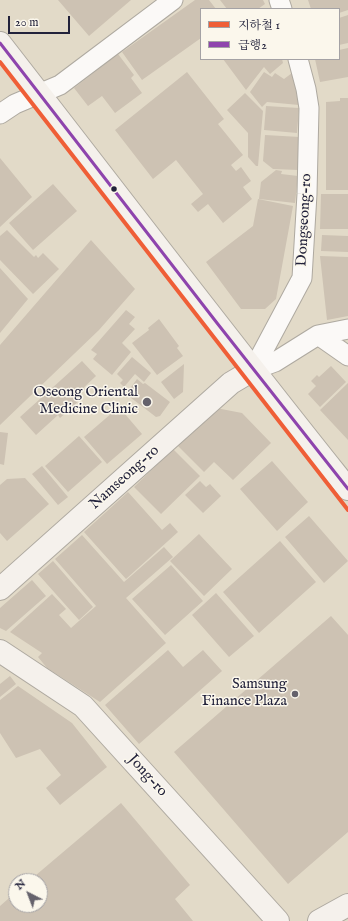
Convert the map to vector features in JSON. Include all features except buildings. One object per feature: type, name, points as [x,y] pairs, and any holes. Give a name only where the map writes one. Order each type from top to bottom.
[{"type":"street","points":[[0,114],[15,104],[60,85],[173,0]]},
{"type":"street","points":[[0,43],[253,370],[348,489]]},
{"type":"street","name":"Dongseong-ro","points":[[253,370],[302,278],[309,108],[306,89],[298,60]]},
{"type":"street","points":[[253,370],[275,362],[318,335],[348,329]]},
{"type":"street","points":[[318,335],[348,356]]},
{"type":"street","name":"Namseong-ro","points":[[0,589],[231,383],[253,370]]},
{"type":"street","name":"Jong-ro","points":[[0,651],[83,706],[278,921]]},
{"type":"street","points":[[319,921],[348,905]]},
{"type":"metro line","name":"1","points":[[0,62],[348,510]]},
{"type":"transit line","name":"급행2","points":[[0,43],[348,489]]},
{"type":"place","name":"Oseong Oriental Medicine Clinic","points":[[147,402]]},
{"type":"place","name":"Samsung Finance Plaza","points":[[295,694]]}]
